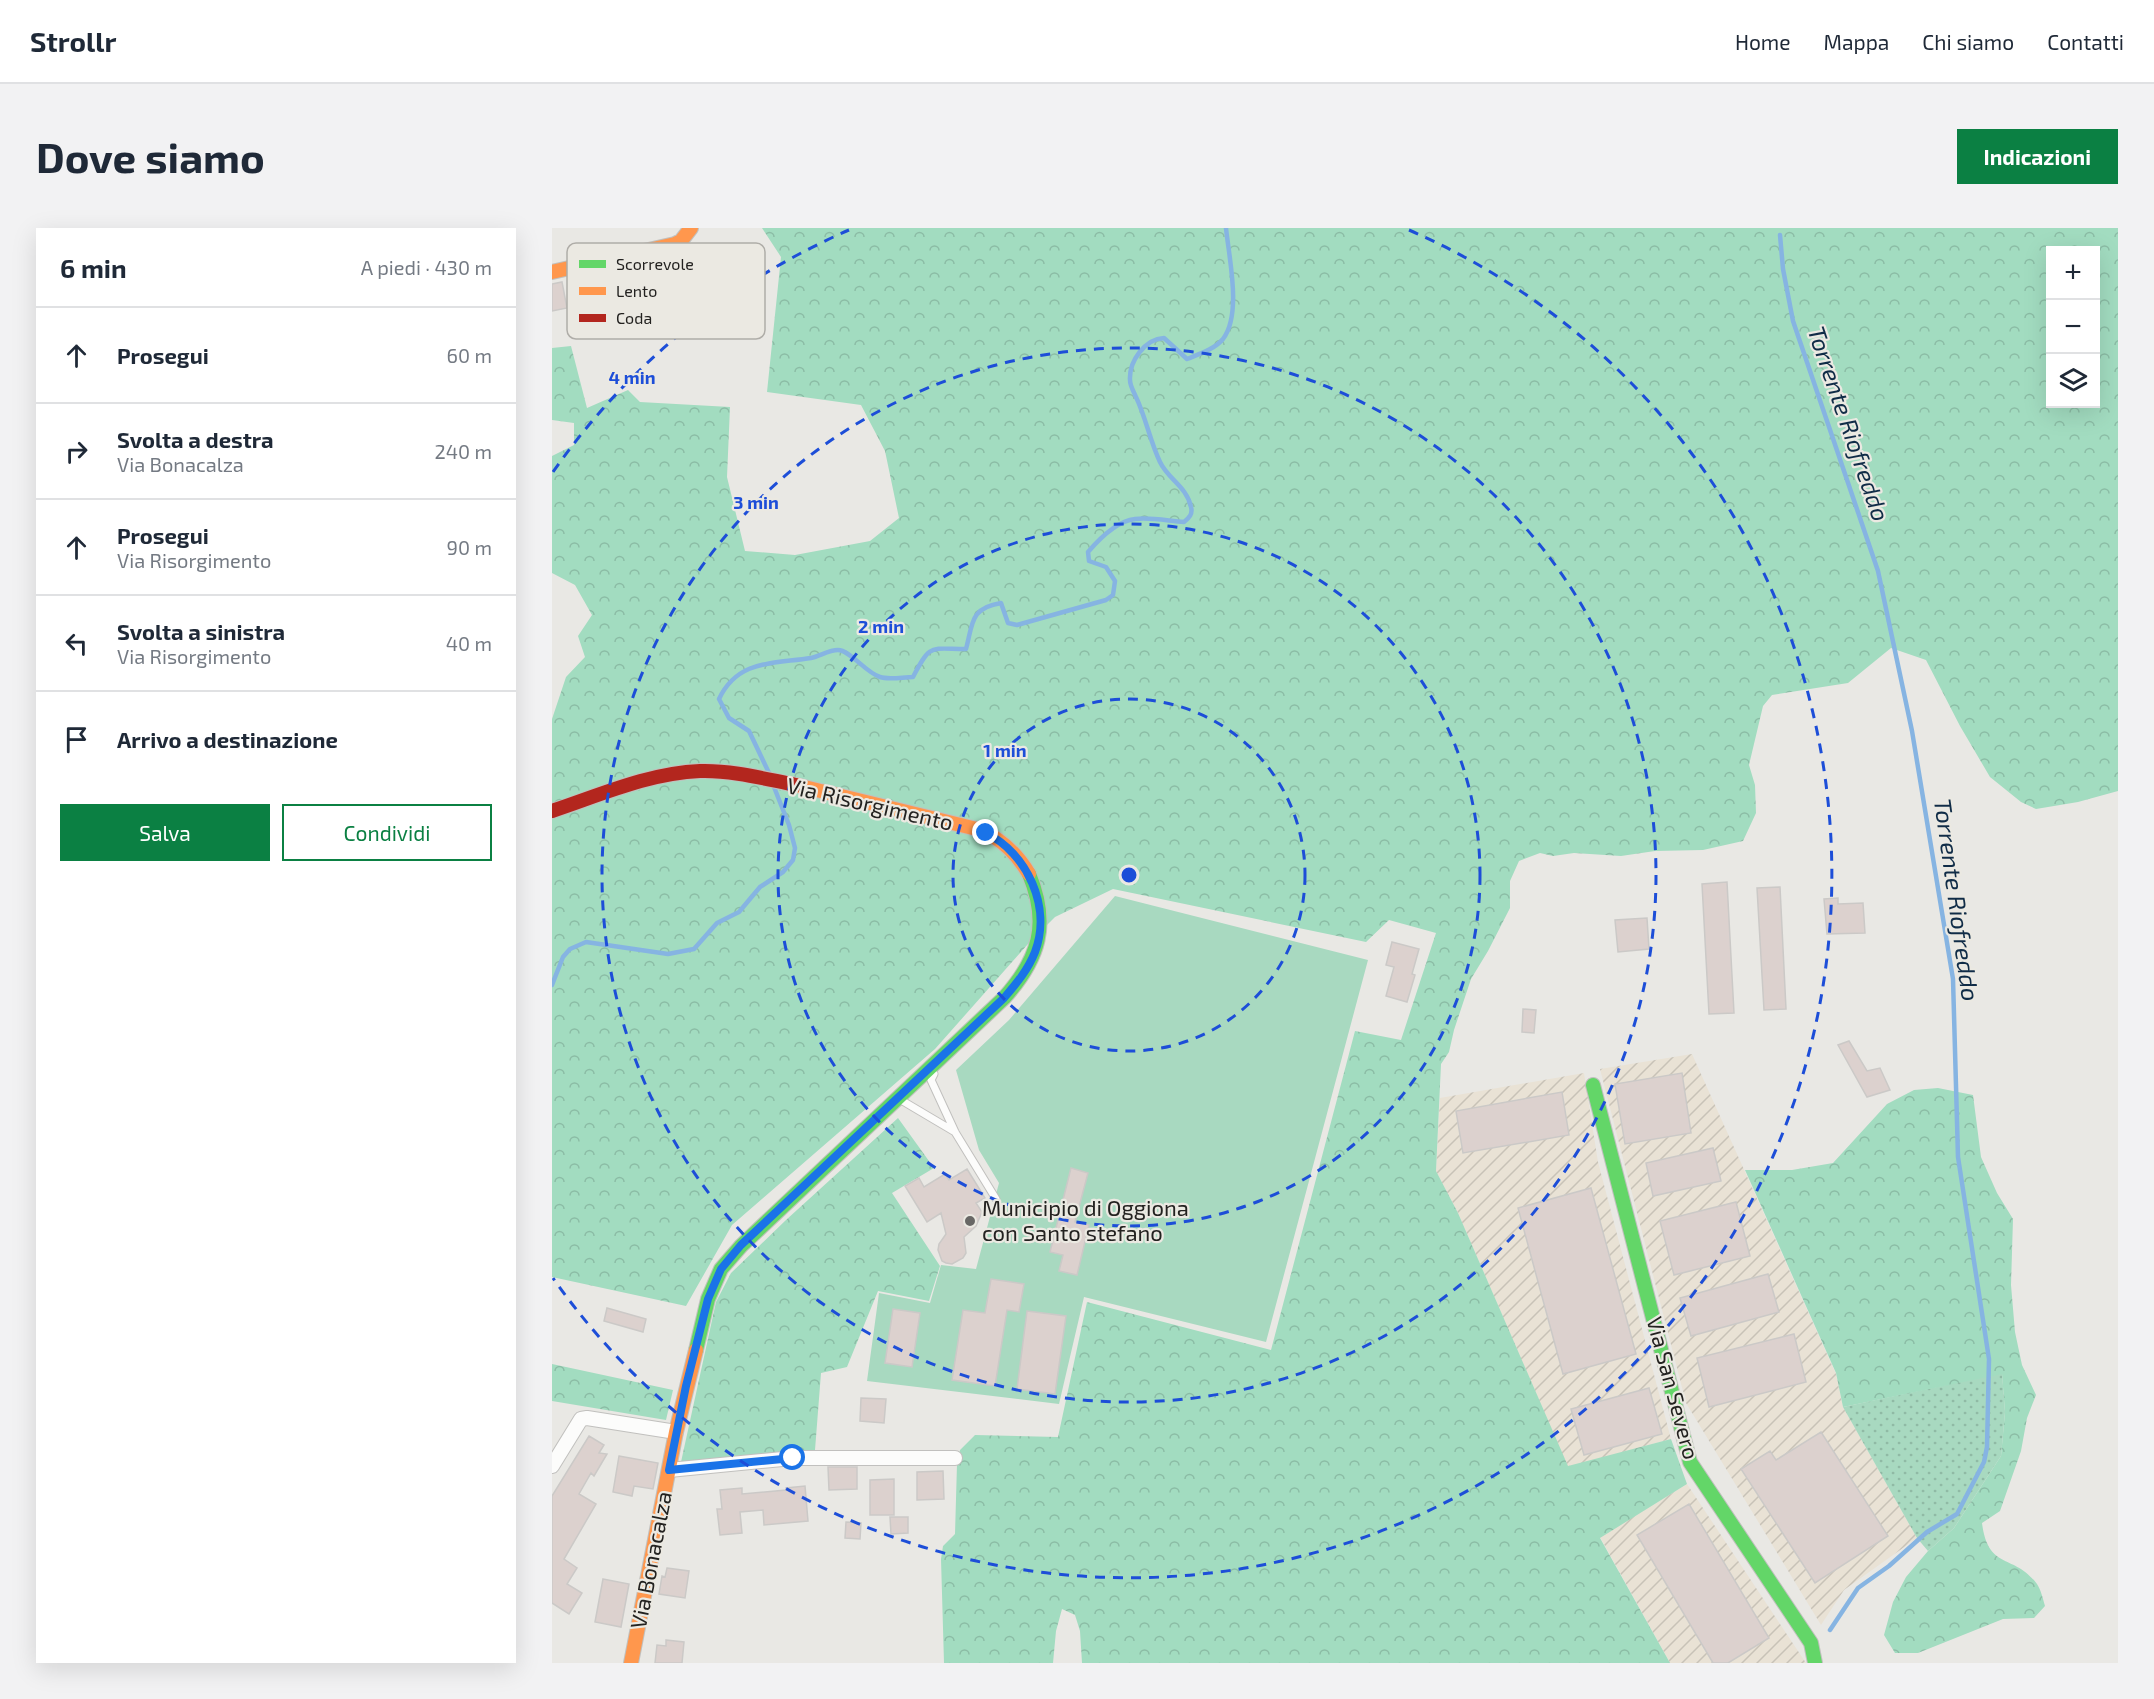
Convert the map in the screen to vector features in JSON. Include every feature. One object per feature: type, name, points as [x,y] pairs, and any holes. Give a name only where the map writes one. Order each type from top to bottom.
[{"type":"street","points":[[677,243],[692,228]]},
{"type":"street","points":[[552,272],[567,269]]},
{"type":"street","name":"Via Risorgimento","points":[[552,812],[653,779],[678,773],[701,771],[747,776],[861,800],[986,833],[999,839],[1020,860],[1036,892],[1040,930],[1036,950],[1028,967],[1004,998],[944,1056]]},
{"type":"street","name":"Via Bonacalza","points":[[631,1663],[676,1432],[708,1299],[721,1269],[741,1245],[944,1056]]},
{"type":"street","name":"Via San Severo","points":[[1593,1085],[1689,1462],[1811,1643],[1815,1663]]},
{"type":"street","points":[[552,1466],[581,1419],[587,1418],[676,1432]]},
{"type":"street","points":[[669,1470],[793,1458],[955,1458]]},
{"type":"lane","points":[[944,1056],[931,1080],[955,1132],[996,1199]]},
{"type":"lane","points":[[897,1098],[955,1132]]},
{"type":"shaded area","points":[[1692,1054],[1836,1374],[1843,1407],[1917,1538],[1844,1590],[1821,1625],[1686,1403],[1600,1069]]},
{"type":"shaded area","points":[[1584,1073],[1598,1162],[1671,1439],[1568,1467],[1458,1213],[1436,1171],[1440,1098]]},
{"type":"shaded area","points":[[1687,1484],[1806,1663],[1670,1663],[1600,1537]]},
{"type":"green space","points":[[762,228],[2118,228],[2118,791],[2078,802],[2036,809],[2021,802],[1990,777],[1960,726],[1926,660],[1891,648],[1848,683],[1772,695],[1763,706],[1749,765],[1755,785],[1756,813],[1743,841],[1703,850],[1655,851],[1621,856],[1574,853],[1553,856],[1540,853],[1519,861],[1510,881],[1510,908],[1471,979],[1449,1052],[1441,1064],[1436,1171],[1458,1213],[1568,1466],[1671,1439],[1687,1484],[1600,1538],[1670,1663],[1082,1663],[1080,1631],[1075,1615],[1062,1609],[1056,1631],[1053,1663],[944,1663],[941,1559],[943,1546],[955,1534],[957,1464],[960,1450],[975,1435],[1058,1437],[1087,1302],[1271,1350],[1355,1031],[1401,1040],[1436,933],[1389,920],[1366,942],[1113,889],[1055,917],[1028,944],[935,1049],[732,1225],[686,1306],[552,1277],[552,719],[566,677],[585,657],[578,636],[592,615],[575,585],[552,573],[552,456],[574,445],[574,423],[552,420],[552,348],[571,346],[587,408],[628,390],[640,402],[730,407],[727,477],[745,551],[795,555],[870,541],[899,518],[885,451],[861,405],[767,392],[781,257]]},
{"type":"green space","points":[[1115,896],[1368,960],[1266,1342],[1084,1297],[1059,1404],[867,1381],[879,1293],[930,1303],[941,1265],[976,1269],[999,1183],[979,1150],[956,1070],[1009,1020]]},
{"type":"green space","points":[[1938,1088],[1973,1095],[1981,1157],[1997,1193],[2013,1219],[2011,1285],[2015,1332],[2022,1365],[2036,1395],[2027,1418],[2021,1451],[2000,1511],[1982,1523],[1990,1548],[2003,1560],[2028,1574],[2037,1584],[2045,1606],[2034,1618],[2003,1619],[1918,1653],[1895,1653],[1884,1635],[1893,1602],[1906,1577],[1928,1551],[1954,1528],[2001,1456],[2005,1412],[2002,1374],[1843,1407],[1836,1373],[1745,1170],[1792,1170],[1833,1163],[1887,1104],[1914,1090]]},
{"type":"green space","points":[[898,1118],[934,1168],[892,1193],[940,1266],[929,1301],[878,1291],[847,1367],[821,1373],[815,1450],[681,1462],[716,1302],[731,1273]]},
{"type":"green space","points":[[552,1364],[673,1390],[666,1420],[552,1401]]},
{"type":"green space","points":[[2002,1373],[2005,1412],[2001,1456],[1954,1528],[1928,1551],[1917,1538],[1843,1407]]},
{"type":"building","points":[[562,282],[567,308],[552,311],[552,284]]},
{"type":"building","points":[[1727,882],[1734,1013],[1709,1014],[1702,884]]},
{"type":"building","points":[[1780,887],[1786,1009],[1764,1010],[1757,888]]},
{"type":"building","points":[[1838,898],[1838,904],[1863,903],[1865,933],[1827,934],[1824,899]]},
{"type":"building","points":[[1647,918],[1649,949],[1618,952],[1615,920]]},
{"type":"building","points":[[1392,942],[1419,949],[1412,974],[1415,975],[1407,1002],[1386,996],[1394,967],[1386,965]]},
{"type":"building","points":[[1523,1009],[1536,1010],[1534,1033],[1522,1032]]},
{"type":"building","points":[[1849,1041],[1867,1071],[1880,1068],[1890,1090],[1867,1097],[1838,1045]]},
{"type":"building","points":[[1682,1073],[1691,1133],[1625,1144],[1615,1084]]},
{"type":"building","points":[[1562,1092],[1569,1135],[1463,1153],[1456,1111]]},
{"type":"building","points":[[1713,1148],[1721,1181],[1653,1196],[1646,1163]]},
{"type":"building","points":[[1071,1168],[1088,1173],[1075,1222],[1089,1225],[1077,1275],[1059,1271],[1063,1255],[1050,1252]]},
{"type":"building","points":[[967,1169],[985,1198],[976,1203],[982,1212],[976,1226],[964,1237],[966,1253],[963,1258],[952,1264],[946,1263],[942,1261],[938,1250],[946,1234],[941,1213],[927,1222],[905,1186],[919,1178],[924,1187],[945,1174],[949,1180]]},
{"type":"building","points":[[1591,1188],[1636,1354],[1563,1374],[1518,1208]]},
{"type":"building","points":[[1736,1202],[1750,1256],[1674,1275],[1660,1221]]},
{"type":"building","points":[[1768,1274],[1779,1312],[1691,1336],[1680,1298]]},
{"type":"building","points":[[991,1279],[1024,1284],[1019,1312],[1007,1310],[995,1386],[952,1380],[963,1310],[985,1313]]},
{"type":"building","points":[[607,1308],[646,1319],[643,1332],[604,1321]]},
{"type":"building","points":[[893,1309],[920,1313],[912,1367],[885,1363]]},
{"type":"building","points":[[1027,1311],[1066,1316],[1055,1394],[1017,1389]]},
{"type":"building","points":[[1794,1334],[1806,1382],[1709,1407],[1697,1358]]},
{"type":"building","points":[[1649,1388],[1662,1434],[1584,1455],[1571,1409]]},
{"type":"building","points":[[861,1398],[886,1399],[884,1423],[860,1421]]},
{"type":"building","points":[[1821,1432],[1888,1536],[1815,1583],[1741,1469],[1770,1451],[1776,1460]]},
{"type":"building","points":[[589,1436],[604,1445],[599,1453],[607,1454],[594,1476],[591,1473],[579,1494],[596,1504],[564,1559],[577,1568],[567,1584],[582,1593],[569,1614],[552,1603],[552,1496]]},
{"type":"building","points":[[619,1456],[658,1463],[653,1489],[634,1486],[632,1496],[613,1492]]},
{"type":"building","points":[[828,1467],[857,1467],[857,1489],[829,1490]]},
{"type":"building","points":[[943,1471],[944,1499],[917,1500],[917,1472]]},
{"type":"building","points":[[894,1479],[894,1515],[870,1515],[870,1480]]},
{"type":"building","points":[[805,1486],[808,1521],[764,1525],[763,1510],[740,1512],[742,1533],[720,1535],[717,1509],[722,1509],[720,1490],[742,1488],[742,1494]]},
{"type":"building","points":[[1689,1504],[1769,1638],[1728,1663],[1713,1663],[1637,1535]]},
{"type":"building","points":[[890,1517],[908,1517],[908,1533],[891,1534]]},
{"type":"building","points":[[846,1522],[861,1523],[860,1539],[845,1538]]},
{"type":"building","points":[[667,1568],[689,1571],[685,1598],[659,1594],[662,1576],[665,1577]]},
{"type":"building","points":[[603,1579],[629,1584],[621,1627],[595,1622]]},
{"type":"building","points":[[666,1640],[684,1642],[682,1663],[655,1663],[657,1645],[666,1646]]},
{"type":"waterway","points":[[769,773],[749,731],[729,718],[719,699],[727,686],[747,670],[771,663],[811,658],[838,650],[848,654],[880,677],[913,677],[924,658],[932,650],[966,649],[974,618],[991,605],[1001,603],[1008,623],[1017,625],[1106,600],[1113,595],[1115,581],[1106,567],[1089,561],[1088,552],[1098,541],[1109,531],[1128,520],[1147,518],[1184,522],[1189,517],[1191,514],[1189,500],[1160,462],[1131,387],[1130,373],[1140,352],[1157,339],[1164,338],[1187,359],[1211,348],[1223,339],[1229,328],[1233,301],[1226,228]]},
{"type":"waterway","name":"Torrente Riofreddo","points":[[1780,235],[1783,269],[1793,321],[1878,571],[1912,731],[1953,979],[1958,1157],[1989,1359],[1987,1447],[1984,1462],[1957,1514],[1927,1532],[1889,1566],[1858,1588],[1830,1630]]},
{"type":"waterway","points":[[552,985],[563,957],[570,949],[586,942],[668,954],[694,949],[717,923],[739,912],[760,887],[783,872],[793,860],[795,848],[789,825],[774,787]]},
{"type":"traffic: fast","points":[[696,1350],[708,1299],[721,1269],[741,1246],[1004,998],[1016,984],[1033,955],[1040,925],[1039,909],[1029,874]]},
{"type":"traffic: fast","points":[[1593,1085],[1690,1462],[1811,1643],[1815,1663]]},
{"type":"traffic: slow","points":[[677,243],[691,228]]},
{"type":"traffic: slow","points":[[552,272],[567,269]]},
{"type":"traffic: slow","points":[[796,785],[981,830],[1009,848],[1029,874]]},
{"type":"traffic: slow","points":[[631,1663],[676,1432],[696,1350]]},
{"type":"traffic: jam","points":[[552,811],[643,780],[681,773],[724,772],[796,785]]},
{"type":"place","name":"Municipio di Oggiona con Santo stefano","points":[[970,1221]]},
{"type":"route","points":[[793,1458],[669,1470],[686,1386],[708,1299],[721,1269],[741,1245],[1004,998],[1028,967],[1036,950],[1040,930],[1036,892],[1020,860],[1010,848],[999,839],[986,833]]}]
